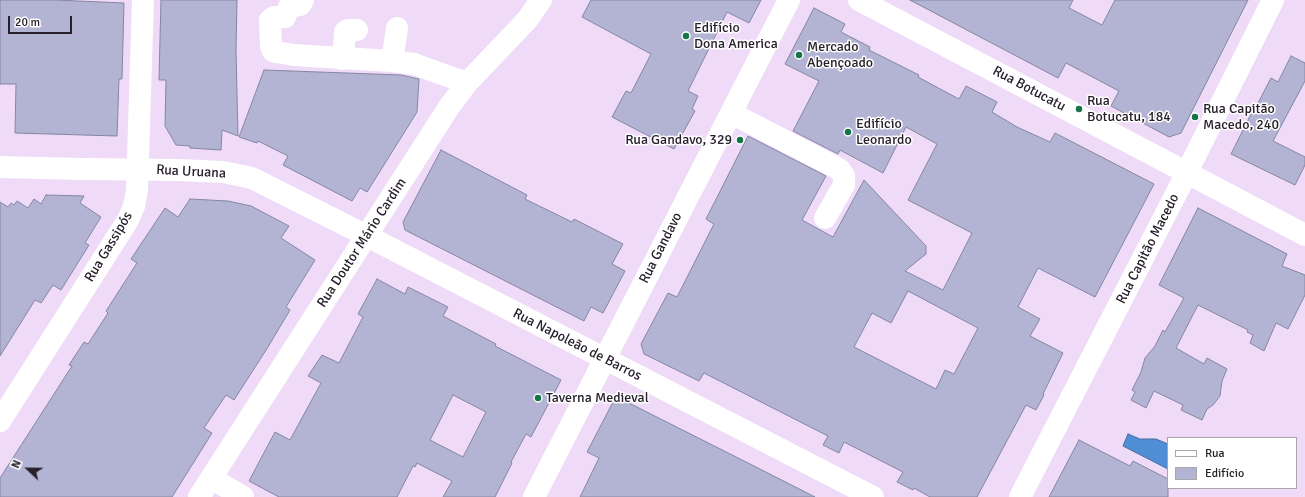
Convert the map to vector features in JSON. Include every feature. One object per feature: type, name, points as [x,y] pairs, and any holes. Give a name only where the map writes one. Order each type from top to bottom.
[{"type":"street","name":"Rua Gassipós","points":[[0,421],[128,220],[134,206],[137,190],[143,0]]},
{"type":"street","points":[[303,0],[300,5],[289,7],[284,17],[274,17],[270,20],[271,46],[273,51],[280,54],[392,61],[414,64],[467,83]]},
{"type":"street","name":"Rua Doutor Mário Cardim","points":[[199,497],[449,107],[467,83],[527,20],[541,0]]},
{"type":"street","name":"Rua Gandavo","points":[[534,497],[789,0]]},
{"type":"street","name":"Rua Botucatu","points":[[859,0],[1305,234]]},
{"type":"street","name":"Rua Capitão Macedo","points":[[1020,497],[1187,172],[1273,0]]},
{"type":"street","points":[[392,61],[396,28]]},
{"type":"street","points":[[343,59],[345,32],[348,30],[357,30]]},
{"type":"street","points":[[731,113],[839,169],[844,176],[844,185],[825,218]]},
{"type":"street","name":"Rua Uruana","points":[[0,167],[223,172],[252,178],[367,236]]},
{"type":"street","name":"Rua Napoleão de Barros","points":[[367,236],[873,497]]},
{"type":"street","points":[[211,478],[244,497]]},
{"type":"water","points":[[1128,434],[1140,439],[1156,439],[1167,444],[1167,468],[1123,446]]},
{"type":"building","points":[[0,0],[55,0],[124,3],[122,79],[119,79],[117,136],[15,133],[16,84],[0,84]]},
{"type":"building","points":[[161,0],[237,0],[236,50],[238,136],[222,130],[221,150],[190,148],[190,146],[176,145],[165,126],[166,80],[159,80]]},
{"type":"building","points":[[591,0],[761,0],[749,23],[727,12],[688,91],[698,96],[692,109],[695,111],[674,149],[612,117],[626,91],[631,93],[651,54],[582,17]]},
{"type":"building","points":[[910,0],[1073,0],[1069,8],[1102,25],[1115,0],[1248,0],[1181,133],[1169,137],[1111,106],[1119,91],[1066,63],[1058,78]]},
{"type":"building","points":[[814,8],[845,24],[841,32],[870,47],[869,50],[919,75],[918,77],[959,99],[966,86],[997,102],[992,112],[1017,127],[1050,142],[1055,133],[1154,184],[1095,297],[1038,268],[1018,307],[1040,319],[1030,336],[1063,353],[1036,410],[1026,405],[977,497],[930,497],[914,488],[913,490],[897,482],[903,472],[844,442],[839,453],[823,445],[828,436],[704,373],[699,381],[644,354],[641,344],[668,293],[677,297],[714,224],[706,219],[748,136],[826,176],[802,220],[833,237],[864,180],[926,246],[926,254],[905,271],[943,290],[972,233],[908,200],[937,144],[906,127],[883,173],[840,150],[838,154],[793,131],[819,81],[785,64]],"holes":[[[908,291],[978,328],[954,374],[945,370],[936,389],[854,347],[872,313],[891,323]]]},
{"type":"building","points":[[1291,56],[1305,63],[1305,81],[1273,141],[1305,157],[1305,165],[1295,185],[1231,154],[1271,78],[1278,82]]},
{"type":"building","points":[[264,70],[401,75],[419,79],[417,112],[367,192],[360,188],[352,201],[283,165],[288,156],[258,141],[257,143],[239,137]]},
{"type":"building","points":[[441,150],[527,195],[525,199],[572,222],[574,219],[623,244],[612,264],[625,271],[603,313],[591,307],[584,321],[405,230],[403,222]]},
{"type":"building","points":[[46,195],[84,196],[80,203],[101,217],[85,243],[89,245],[61,290],[53,285],[41,303],[35,300],[0,356],[0,202],[8,207],[11,203],[14,205],[17,201],[28,208],[34,199],[41,204]]},
{"type":"building","points":[[190,199],[228,201],[251,206],[289,226],[281,238],[315,260],[286,307],[290,310],[268,347],[234,400],[226,395],[204,428],[212,433],[172,497],[0,497],[0,478],[72,366],[69,365],[84,342],[88,344],[108,313],[106,311],[137,263],[131,259],[165,208],[178,217]]},
{"type":"building","points":[[1198,208],[1287,254],[1282,266],[1305,275],[1305,295],[1288,329],[1276,323],[1264,351],[1250,343],[1253,335],[1247,332],[1248,330],[1198,305],[1176,348],[1204,364],[1207,358],[1227,369],[1222,381],[1220,396],[1213,405],[1207,409],[1202,420],[1181,410],[1183,405],[1154,391],[1146,408],[1131,400],[1135,392],[1132,390],[1141,372],[1145,358],[1155,346],[1163,330],[1165,332],[1184,298],[1159,285]]},
{"type":"building","points":[[377,279],[405,294],[408,287],[448,307],[443,316],[496,344],[495,346],[561,380],[531,437],[526,434],[495,497],[443,497],[452,481],[417,463],[415,467],[413,466],[397,497],[279,497],[249,481],[275,432],[290,440],[321,383],[308,376],[322,355],[339,363],[363,317],[358,314]],"holes":[[[453,395],[486,412],[463,457],[430,440]]]},
{"type":"building","points":[[621,399],[815,497],[580,497],[599,458],[587,452],[613,402]]},
{"type":"building","points":[[1079,440],[1130,466],[1133,461],[1167,478],[1168,497],[1049,497]]},
{"type":"place","name":"Edifício Dona America","points":[[686,36]]},
{"type":"place","name":"Mercado Abençoado","points":[[799,55]]},
{"type":"place","name":"Rua Botucatu, 184","points":[[1079,109]]},
{"type":"place","name":"Rua Capitão Macedo, 240","points":[[1195,117]]},
{"type":"place","name":"Edifício Leonardo","points":[[848,132]]},
{"type":"place","name":"Rua Gandavo, 329","points":[[740,140]]},
{"type":"place","name":"Taverna Medieval","points":[[538,398]]}]
